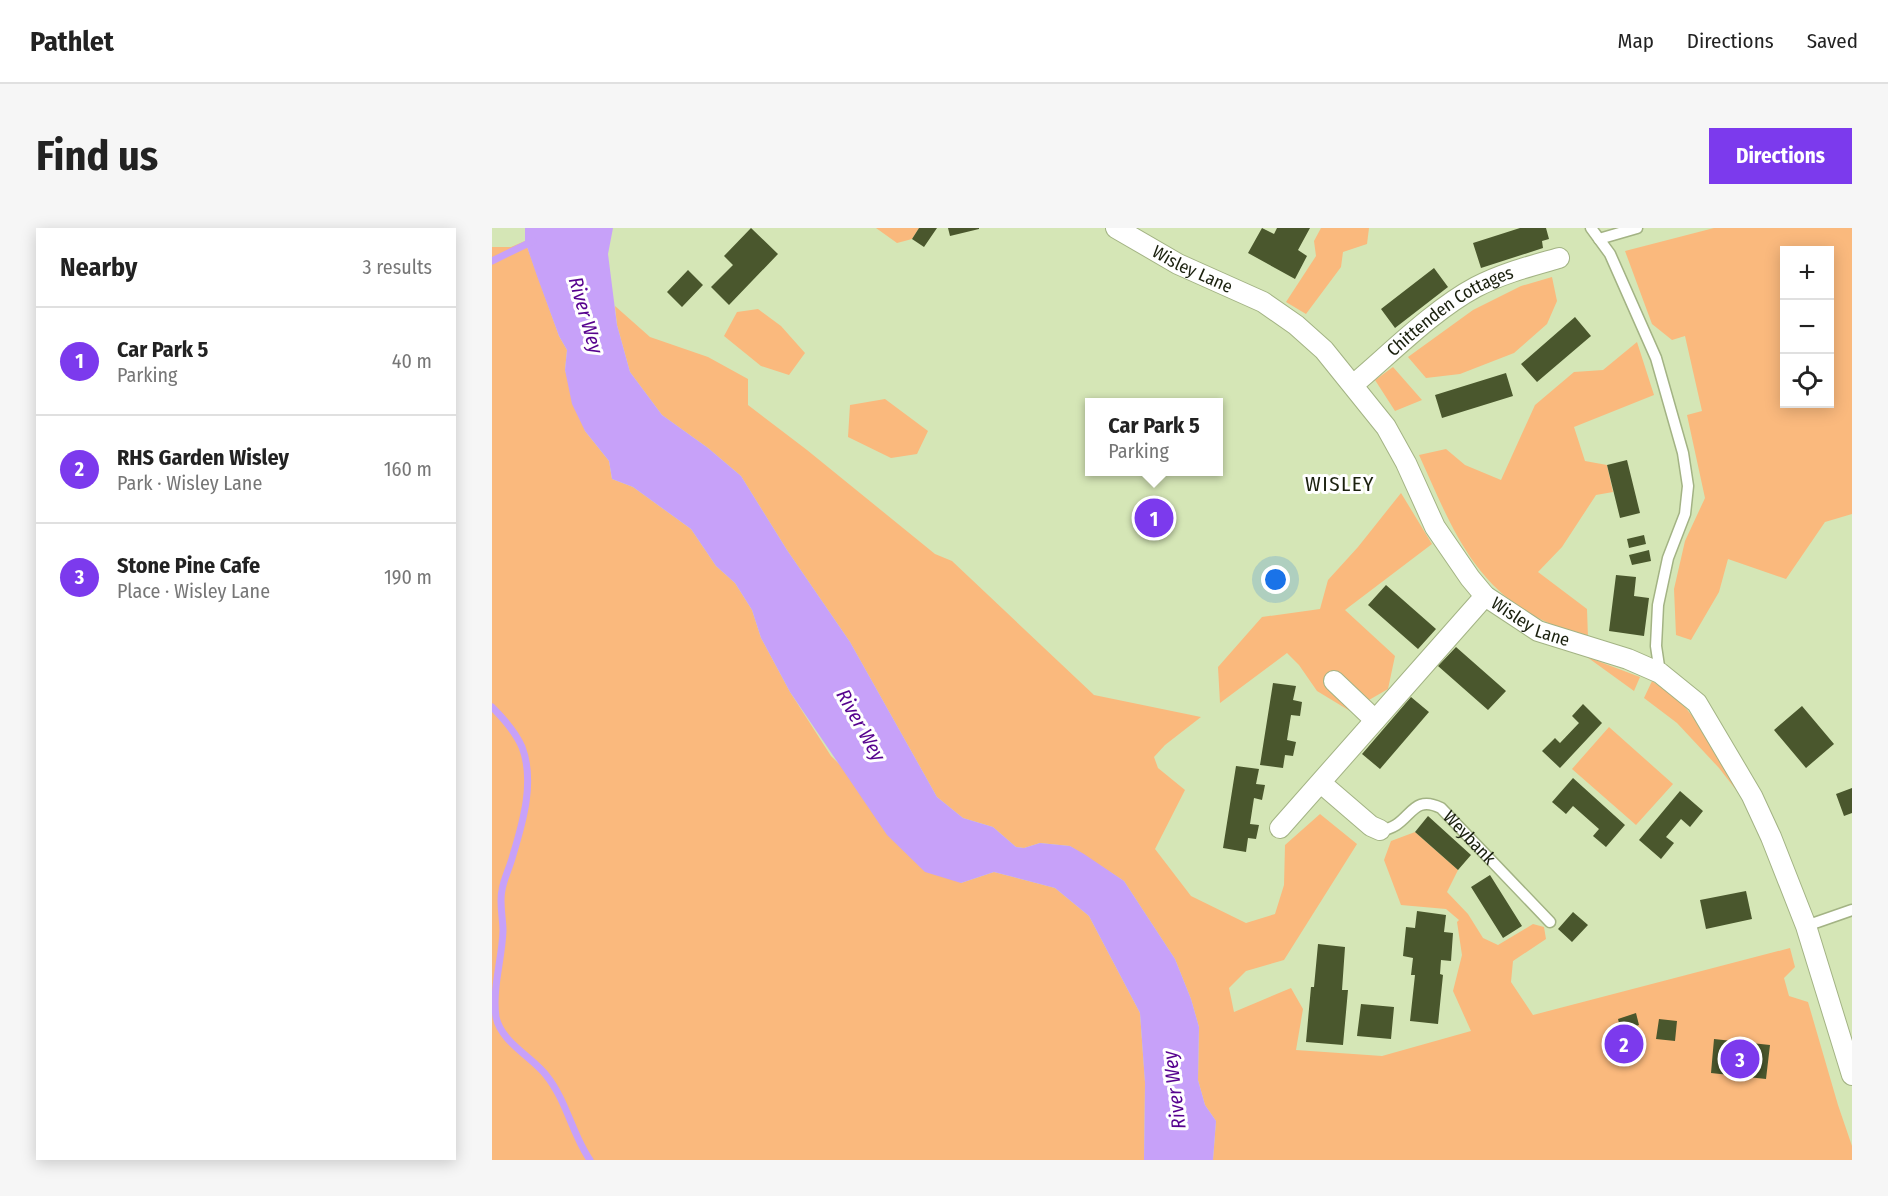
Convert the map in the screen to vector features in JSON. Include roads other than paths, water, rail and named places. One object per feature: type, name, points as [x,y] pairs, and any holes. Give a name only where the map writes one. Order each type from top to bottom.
[{"type":"street","name":"Wisley Lane","points":[[1116,228],[1178,264],[1229,286],[1281,313],[1324,350],[1386,427],[1406,463],[1435,527],[1485,596],[1538,631],[1628,659],[1660,673],[1697,703],[1752,796],[1772,837],[1806,926],[1852,1075]]},
{"type":"street","name":"Chittenden Cottages","points":[[1353,385],[1448,304],[1501,275],[1559,258]]},
{"type":"street","points":[[1280,828],[1485,596]]},
{"type":"street","points":[[1334,681],[1375,720]]},
{"type":"street","name":"Weybank","points":[[1321,783],[1371,826],[1380,830]]},
{"type":"lane","points":[[1591,228],[1610,254],[1656,358],[1683,453],[1688,486],[1685,514],[1668,558],[1658,605],[1656,646],[1660,673]]},
{"type":"lane","points":[[1599,239],[1637,228]]},
{"type":"lane","name":"Weybank","points":[[1380,830],[1391,829],[1401,824],[1413,809],[1420,805],[1428,804],[1441,808],[1550,922]]},
{"type":"lane","points":[[1806,926],[1852,910]]},
{"type":"water","name":"River Wey","points":[[525,228],[613,228],[608,254],[617,325],[630,372],[662,415],[708,448],[741,476],[787,550],[850,642],[937,797],[963,818],[993,827],[1016,847],[1024,848],[1040,843],[1070,846],[1124,881],[1175,959],[1191,999],[1199,1027],[1198,1080],[1205,1105],[1216,1121],[1213,1160],[1144,1160],[1145,1083],[1140,1013],[1089,916],[1055,888],[994,872],[961,883],[925,872],[887,835],[790,692],[761,638],[752,610],[735,583],[716,566],[691,529],[633,487],[612,479],[609,461],[585,431],[572,404],[565,370],[567,350],[559,336],[537,276],[525,241]]},
{"type":"waterway","points":[[492,261],[533,241]]},
{"type":"waterway","points":[[492,707],[509,726],[522,747],[526,760],[528,787],[524,815],[501,895],[503,931],[495,996],[496,1017],[510,1042],[540,1068],[553,1085],[590,1160]]},
{"type":"place","name":"Car Park 5","points":[[1154,518]]},
{"type":"place","name":"RHS Garden Wisley","points":[[1624,1044]]},
{"type":"place","name":"Stone Pine Cafe","points":[[1740,1059]]},
{"type":"district","name":"WISLEY","points":[[1340,484]]}]
